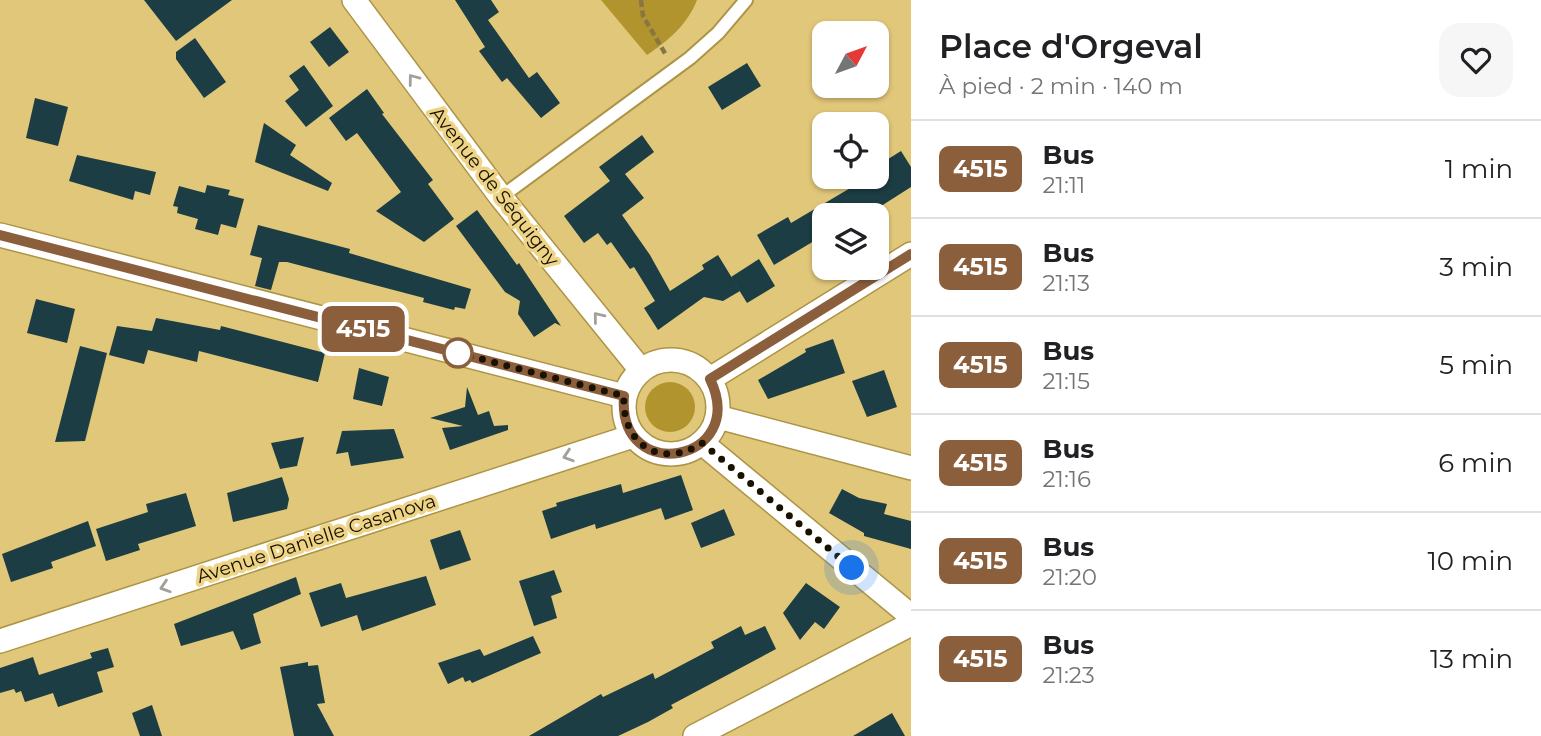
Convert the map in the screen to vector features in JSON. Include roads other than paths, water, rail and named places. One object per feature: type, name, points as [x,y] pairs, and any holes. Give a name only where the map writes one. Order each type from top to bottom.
[{"type":"street","name":"Avenue de Séquigny","points":[[354,0],[501,197],[641,370]]},
{"type":"street","points":[[0,235],[624,396]]},
{"type":"street","points":[[710,379],[911,254]]},
{"type":"street","points":[[654,362],[685,362],[710,379],[718,404],[718,417],[712,431],[702,443],[681,454],[668,455],[645,447],[633,436],[623,412],[624,396],[630,382],[641,370],[654,362]]},
{"type":"street","points":[[718,417],[911,468]]},
{"type":"street","name":"Avenue Danielle Casanova","points":[[0,641],[633,436]]},
{"type":"street","points":[[702,443],[911,616]]},
{"type":"street","points":[[695,736],[911,624]]},
{"type":"lane","points":[[501,197],[690,58],[718,33],[746,0]]}]
